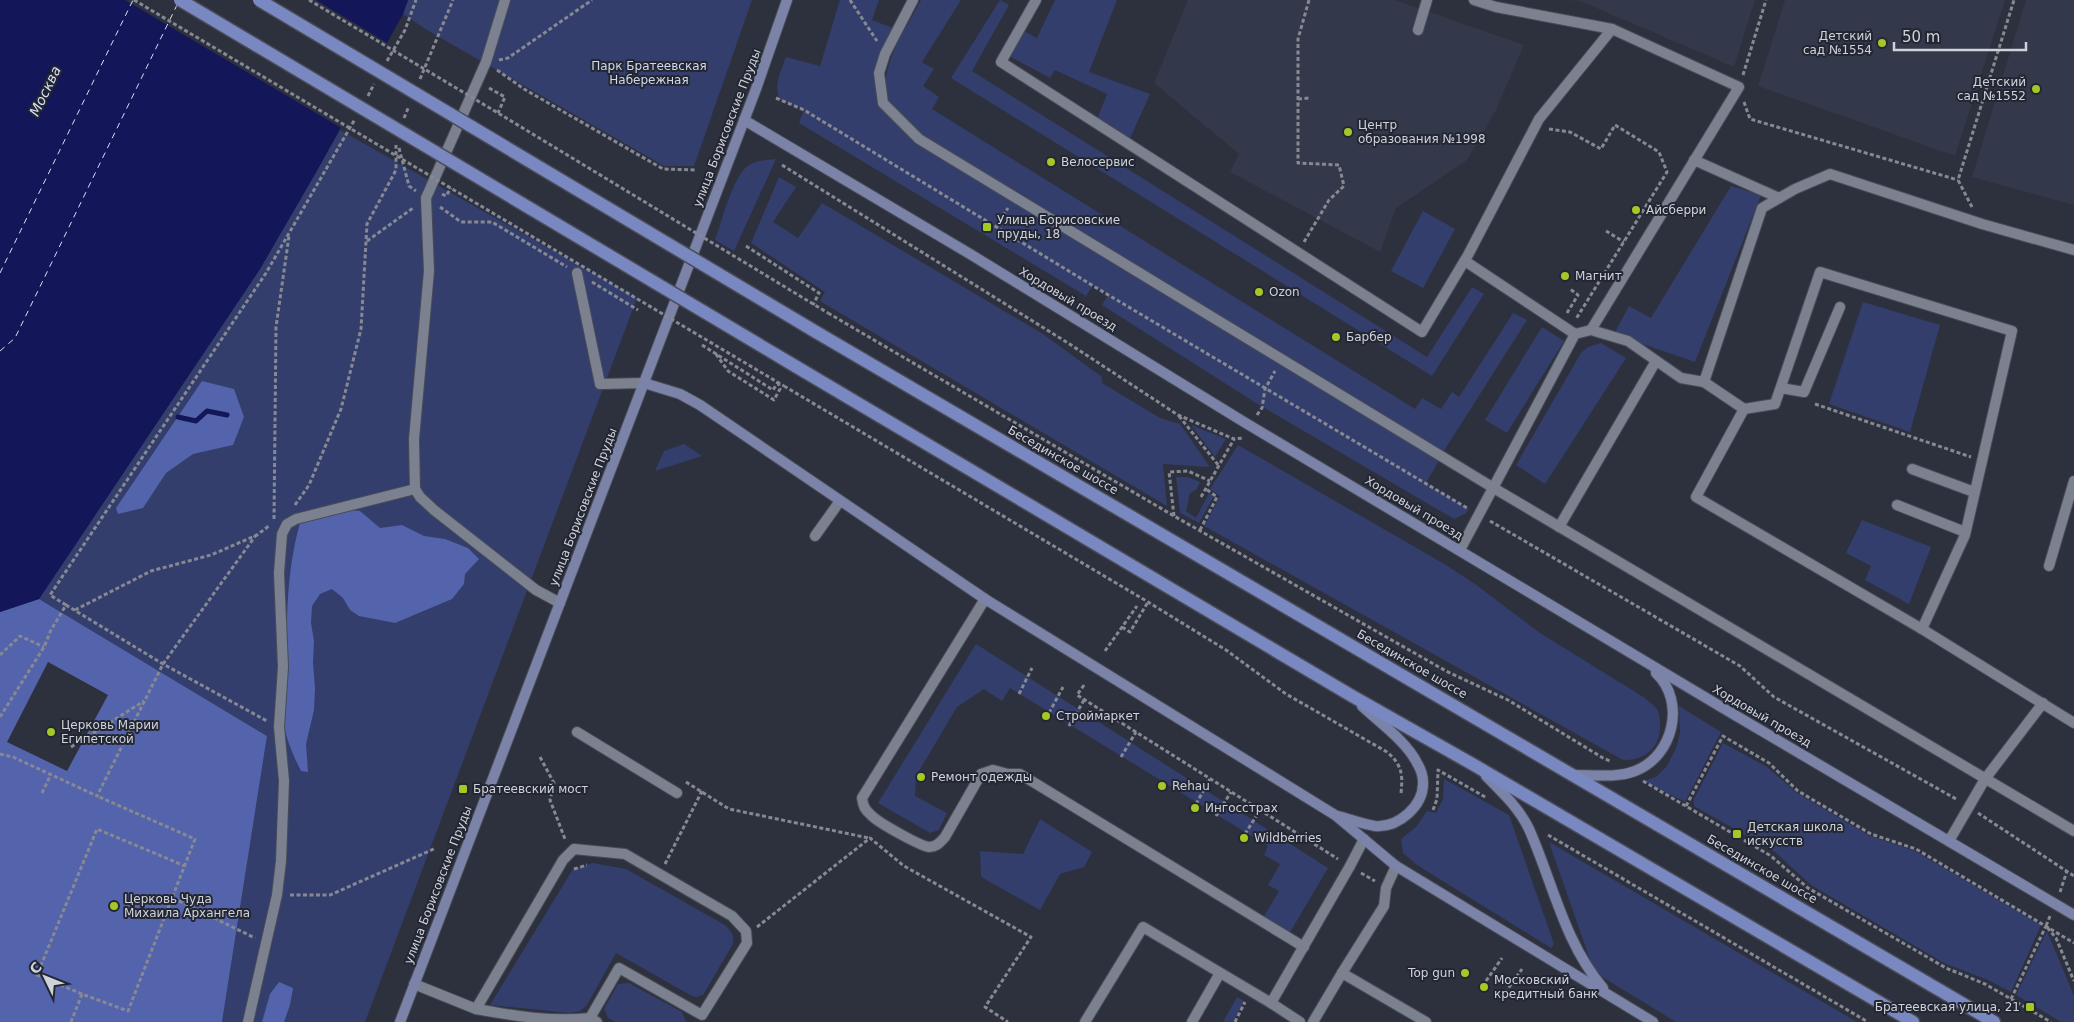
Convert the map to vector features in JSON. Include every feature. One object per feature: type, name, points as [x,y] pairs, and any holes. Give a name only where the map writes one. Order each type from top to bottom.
[{"type":"main road","points":[[180,0],[1352,696],[1474,765],[1913,1022]]},
{"type":"main road","name":"Бесединское шоссе","points":[[259,0],[816,332],[1994,1022]]},
{"type":"main road","name":"улица Борисовские Пруды","points":[[400,1022],[744,120],[787,0]]},
{"type":"main road","name":"Хордовый проезд","points":[[744,120],[978,259],[1251,426],[2074,915]]},
{"type":"main road","points":[[644,383],[680,394],[700,405],[985,599],[1335,816],[1396,866],[1653,1022]]},
{"type":"main road","points":[[1574,775],[1606,776],[1634,771],[1652,762],[1663,748],[1671,729],[1674,710],[1671,696],[1664,680],[1640,658]]},
{"type":"main road","points":[[1335,816],[1376,826],[1393,823],[1409,813],[1418,800],[1423,782],[1418,764],[1409,750],[1352,696]]},
{"type":"main road","points":[[1474,765],[1510,800],[1528,828],[1563,923],[1590,973],[1608,995]]},
{"type":"street","points":[[505,0],[486,62],[426,198],[429,271],[414,439],[415,489],[420,497],[434,510],[536,590],[560,603]]},
{"type":"street","points":[[913,0],[885,54],[879,73],[883,103],[919,139],[1492,487],[2074,831]]},
{"type":"street","points":[[1036,0],[1001,62],[1422,332],[1465,261],[1539,119],[1612,29]]},
{"type":"street","points":[[1418,30],[1426,0]]},
{"type":"street","points":[[1474,0],[1496,8],[1612,29],[1740,87],[1591,330]]},
{"type":"street","points":[[1694,160],[1779,198]]},
{"type":"street","points":[[1704,382],[1762,208],[1795,188],[1830,174],[1982,224],[2074,250]]},
{"type":"street","points":[[1465,261],[1575,334]]},
{"type":"street","points":[[1460,550],[1575,334],[1591,330],[1628,341],[1681,378],[1704,382],[1744,409],[1775,404],[1820,272],[2012,331],[1965,532],[1922,629]]},
{"type":"street","points":[[577,274],[600,384],[644,383]]},
{"type":"street","points":[[1781,388],[1804,392],[1840,308]]},
{"type":"street","points":[[1559,527],[1656,361]]},
{"type":"street","points":[[1744,409],[1696,497],[1922,629],[2074,723]]},
{"type":"street","points":[[1912,469],[1974,492]]},
{"type":"street","points":[[2049,566],[2074,481]]},
{"type":"street","points":[[248,1022],[277,895],[281,861],[284,781],[279,728],[283,667],[279,573],[282,534],[287,524],[296,519],[415,489]]},
{"type":"street","points":[[815,536],[840,501]]},
{"type":"street","points":[[1897,505],[1965,532]]},
{"type":"street","points":[[985,599],[862,798],[863,807],[872,817],[920,844],[930,847],[938,845],[945,837],[981,774],[993,770],[1008,774],[1020,774],[1304,946]]},
{"type":"street","points":[[1949,842],[1985,779],[2042,704]]},
{"type":"street","points":[[577,732],[677,792]]},
{"type":"street","points":[[1271,1003],[1364,839]]},
{"type":"street","points":[[414,984],[476,1009],[546,1022],[594,1020],[619,968],[700,1018],[747,943],[746,931],[732,916],[626,854],[574,849],[564,860],[476,1009]]},
{"type":"street","points":[[1313,1022],[1384,906],[1386,888],[1396,866]]},
{"type":"street","points":[[1085,1022],[1143,927],[1300,1022]]},
{"type":"street","points":[[1192,1022],[1220,973]]},
{"type":"street","points":[[1342,973],[1426,1022]]},
{"type":"path","points":[[134,0],[1226,650],[1286,694],[1387,752],[1396,760],[1400,767],[1401,793]]},
{"type":"path","points":[[308,0],[498,113],[813,305],[1174,516],[1446,671],[1508,700],[1603,758],[1616,762]]},
{"type":"path","points":[[386,62],[405,30],[416,0]]},
{"type":"path","points":[[486,62],[508,58],[592,0]]},
{"type":"path","points":[[850,0],[885,54]]},
{"type":"path","points":[[1298,252],[1329,200],[1344,186],[1339,165],[1298,164],[1298,39],[1309,0]]},
{"type":"path","points":[[1766,0],[1740,87],[1750,119],[1958,180],[1982,224]]},
{"type":"path","points":[[1958,180],[2014,0]]},
{"type":"path","points":[[486,62],[524,89],[663,169],[697,170]]},
{"type":"path","points":[[364,104],[377,79]]},
{"type":"path","points":[[478,82],[505,97],[498,113]]},
{"type":"path","points":[[776,98],[804,110],[1265,389],[1740,666],[1774,697],[1969,807],[2074,876]]},
{"type":"path","points":[[1298,99],[1309,98]]},
{"type":"path","points":[[279,728],[162,664],[50,595],[266,273],[359,112]]},
{"type":"path","points":[[1535,127],[1570,132],[1601,149],[1615,126],[1659,152],[1667,172],[1578,318],[1574,320],[1566,315],[1578,295],[1570,289]]},
{"type":"path","points":[[292,509],[309,485],[341,409],[361,329],[368,224],[396,170],[396,137]]},
{"type":"path","points":[[782,165],[1068,343],[1178,415],[1234,439],[1202,497]]},
{"type":"path","points":[[996,227],[1015,197]]},
{"type":"path","points":[[366,241],[426,198]]},
{"type":"path","points":[[1606,231],[1624,242]]},
{"type":"path","points":[[274,522],[276,327],[290,232]]},
{"type":"path","points":[[746,246],[819,293],[813,305]]},
{"type":"path","points":[[702,345],[773,390],[778,382]]},
{"type":"path","points":[[716,354],[728,371],[774,400],[780,389],[778,382]]},
{"type":"path","points":[[1251,426],[1262,408],[1265,389],[1282,360]]},
{"type":"path","points":[[1815,404],[1982,461]]},
{"type":"path","points":[[1178,415],[1219,466]]},
{"type":"path","points":[[1174,516],[1169,472],[1188,471],[1210,481]]},
{"type":"path","points":[[1200,530],[1217,496],[1206,489]]},
{"type":"path","points":[[75,610],[151,571],[211,555],[256,534],[280,518]]},
{"type":"path","points":[[97,796],[162,664],[256,534]]},
{"type":"path","points":[[1122,626],[1130,632],[1148,602]]},
{"type":"path","points":[[0,717],[44,647],[51,630],[66,605]]},
{"type":"path","points":[[1105,651],[1137,606]]},
{"type":"path","points":[[0,655],[20,636],[44,647]]},
{"type":"path","points":[[1019,694],[1032,668]]},
{"type":"path","points":[[1084,685],[1076,695],[1386,888]]},
{"type":"path","points":[[1049,713],[1063,687]]},
{"type":"path","points":[[71,747],[144,700]]},
{"type":"path","points":[[1069,726],[1084,700]]},
{"type":"path","points":[[1120,757],[1136,732]]},
{"type":"path","points":[[1686,806],[1723,736],[1769,763],[1798,791],[1871,834],[1916,849],[2074,943]]},
{"type":"path","points":[[0,754],[13,757],[195,839],[185,866],[173,897],[128,1011],[37,975],[97,829],[185,866]]},
{"type":"path","points":[[540,757],[554,783],[550,800],[570,854],[573,869],[594,863]]},
{"type":"path","points":[[1433,810],[1437,799],[1438,770],[1489,799]]},
{"type":"path","points":[[42,793],[51,774]]},
{"type":"path","points":[[1196,804],[1210,779]]},
{"type":"path","points":[[1639,779],[1771,856],[1817,893],[1946,968],[1985,984],[2051,1022]]},
{"type":"path","points":[[660,874],[702,791],[729,809],[870,838],[904,866],[1032,937],[985,1007],[1008,1022]]},
{"type":"path","points":[[1216,816],[1231,792]]},
{"type":"path","points":[[1245,834],[1260,810]]},
{"type":"path","points":[[1548,835],[1868,1022]]},
{"type":"path","points":[[746,931],[761,925],[870,838]]},
{"type":"path","points":[[277,895],[330,895],[436,848]]},
{"type":"path","points":[[2011,999],[2046,926],[2067,871]]},
{"type":"path","points":[[173,897],[266,944]]},
{"type":"path","points":[[2046,926],[2056,938],[2074,981]]},
{"type":"path","points":[[1486,981],[1502,958]]},
{"type":"path","points":[[1506,993],[1522,969]]},
{"type":"path","points":[[1235,1022],[1250,991]]},
{"type":"path","points":[[71,1022],[82,994]]},
{"type":"shaded area","name":"Центр образования №1998","points":[[1188,0],[1395,0],[1524,45],[1496,110],[1467,160],[1396,208],[1380,252],[1230,172],[1239,154],[1154,83]]},
{"type":"shaded area","points":[[1566,0],[1755,0],[1734,67],[1580,1]]},
{"type":"shaded area","name":"Детский сад №1554","points":[[1785,0],[2005,0],[1955,156],[1758,86]]},
{"type":"shaded area","name":"Детский сад №1552","points":[[2026,0],[2074,0],[2074,205],[1972,177]]},
{"type":"shaded area","points":[[202,381],[234,389],[244,417],[233,445],[193,454],[166,473],[143,508],[118,514],[116,508]]},
{"type":"shaded area","points":[[341,509],[360,511],[380,528],[402,525],[424,536],[445,539],[468,548],[479,559],[465,574],[464,584],[452,599],[395,623],[359,616],[350,610],[343,598],[332,589],[320,594],[312,606],[311,623],[314,641],[315,688],[314,710],[306,744],[308,772],[301,771],[295,758],[287,738],[283,717],[287,615],[292,560],[300,523]]},
{"type":"shaded area","points":[[39,599],[267,736],[222,1022],[0,1022],[0,612]],"holes":[[[48,662],[108,695],[67,771],[7,742]]]},
{"type":"shaded area","points":[[279,982],[293,988],[284,1022],[262,1022],[270,994]]},
{"type":"green space","name":"Парк Братеевская Набережная","points":[[408,0],[752,0],[694,166],[664,166],[427,30],[403,14]]},
{"type":"green space","points":[[840,0],[879,0],[872,20],[898,30],[879,73],[883,103],[919,139],[1441,457],[1426,483],[1469,509],[1465,514],[1454,519],[1256,403],[1102,305],[1108,295],[1150,320],[1093,285],[1086,296],[799,123],[804,110],[780,100],[777,89],[780,73],[786,57],[820,66]]},
{"type":"green space","points":[[921,0],[961,0],[922,62],[934,69],[923,86],[939,97],[932,109],[1415,409],[1422,398],[1441,409],[1452,392],[1459,397],[1513,313],[1527,320],[1442,454],[920,137],[891,107],[886,90],[886,77],[894,50]]},
{"type":"green space","points":[[1000,0],[1009,5],[972,71],[1427,357],[1472,287],[1484,294],[1432,376],[951,78]]},
{"type":"green space","points":[[1055,0],[1117,0],[1089,72],[1150,94],[1128,143],[1096,122],[1107,94],[1055,70],[1050,78],[1011,57],[1024,31],[1037,38]]},
{"type":"green space","points":[[340,130],[637,298],[365,1022],[222,1022],[267,736],[39,599],[260,269]]},
{"type":"green space","points":[[776,159],[734,251],[715,240],[733,188],[743,170],[755,162]]},
{"type":"green space","points":[[779,177],[796,187],[773,222],[798,238],[822,203],[1043,334],[1102,377],[1102,383],[1160,418],[1180,424],[1210,467],[1163,464],[1167,506],[820,301],[825,292],[751,243]]},
{"type":"green space","points":[[1731,186],[1761,195],[1695,362],[1614,334],[1629,306],[1651,318]]},
{"type":"green space","points":[[1423,211],[1455,229],[1423,288],[1391,271]]},
{"type":"green space","points":[[1863,302],[1940,325],[1910,432],[1829,404]]},
{"type":"green space","points":[[1542,327],[1564,341],[1507,433],[1485,420]]},
{"type":"green space","points":[[1601,343],[1626,358],[1545,484],[1516,465],[1581,353],[1588,347]]},
{"type":"green space","points":[[1191,425],[1226,439],[1215,457]]},
{"type":"green space","points":[[684,444],[702,456],[655,471],[664,451]]},
{"type":"green space","points":[[1238,445],[1446,565],[1475,584],[1540,633],[1645,698],[1657,709],[1659,716],[1660,732],[1655,746],[1645,755],[1631,760],[1623,760],[1204,526],[1220,496],[1210,489]]},
{"type":"green space","points":[[1176,477],[1188,477],[1200,482],[1196,490],[1190,493],[1186,511],[1196,518],[1209,493],[1214,496],[1199,523],[1180,513]]},
{"type":"green space","points":[[1862,520],[1931,547],[1909,604],[1865,580],[1871,566],[1846,553]]},
{"type":"green space","points":[[976,644],[1328,868],[1289,934],[1263,918],[1279,891],[1268,885],[1280,864],[1264,855],[1268,846],[1010,688],[1002,701],[984,689],[957,707],[916,776],[915,796],[947,813],[939,830],[930,833],[878,803]]},
{"type":"green space","points":[[1679,706],[1721,732],[1685,802],[1644,781],[1656,777],[1667,766],[1676,748],[1680,733]]},
{"type":"green space","points":[[1723,743],[1767,767],[1797,793],[1870,836],[1915,851],[2041,925],[2011,992],[1988,980],[1944,963],[1811,885],[1775,852],[1694,806],[1694,799]]},
{"type":"green space","points":[[1444,779],[1509,815],[1554,944],[1551,948],[1417,865],[1403,853],[1401,839],[1416,827],[1427,811],[1436,813],[1443,799]]},
{"type":"green space","points":[[1040,819],[1092,852],[1084,867],[1060,874],[1040,910],[981,877],[980,851],[1023,854]]},
{"type":"green space","points":[[1549,842],[1857,1022],[1676,1022],[1604,978],[1593,968]]},
{"type":"green space","points":[[593,863],[626,869],[725,925],[733,936],[733,944],[703,995],[696,997],[690,995],[616,953],[587,1005],[580,1011],[570,1013],[490,1005],[573,869]]},
{"type":"green space","points":[[2047,931],[2074,996],[2074,1022],[2061,1022],[2016,995]]},
{"type":"green space","points":[[629,983],[682,1012],[686,1022],[615,1022],[608,1018],[604,1009],[618,984]]},
{"type":"green space","points":[[1237,997],[1244,1001],[1233,1022],[1223,1022]]},
{"type":"water","name":"Москва","points":[[0,0],[408,0],[403,14],[318,169],[260,269],[39,599],[0,612]]},
{"type":"pier","points":[[125,0],[316,0],[389,44],[343,129]]},
{"type":"waterway","points":[[178,417],[196,421],[207,411],[227,415]]},
{"type":"ferry route","points":[[0,273],[133,0]]},
{"type":"ferry route","points":[[0,351],[15,338],[177,5]]},
{"type":"place","name":"Детский сад №1554","points":[[1882,43]]},
{"type":"place","name":"Детский сад №1552","points":[[2036,89]]},
{"type":"place","name":"Центр образования №1998","points":[[1348,132]]},
{"type":"place","name":"Велосервис","points":[[1051,162]]},
{"type":"place","name":"Айсберри","points":[[1636,210]]},
{"type":"place","name":"Улица Борисовские пруды, 18","points":[[987,227]]},
{"type":"place","name":"Магнит","points":[[1565,276]]},
{"type":"place","name":"Ozon","points":[[1259,292]]},
{"type":"place","name":"Барбер","points":[[1336,337]]},
{"type":"place","name":"Строймаркет","points":[[1046,716]]},
{"type":"place","name":"Церковь Марии Египетской","points":[[51,732]]},
{"type":"place","name":"Ремонт одежды","points":[[921,777]]},
{"type":"place","name":"Rehau","points":[[1162,786]]},
{"type":"place","name":"Братеевский мост","points":[[463,789]]},
{"type":"place","name":"Ингосстрах","points":[[1195,808]]},
{"type":"place","name":"Детская школа искусств","points":[[1737,834]]},
{"type":"place","name":"Wildberries","points":[[1244,838]]},
{"type":"place","name":"Церковь Чуда Михаила Архангела","points":[[114,906]]},
{"type":"place","name":"Top gun","points":[[1465,973]]},
{"type":"place","name":"Московский кредитный банк","points":[[1484,987]]},
{"type":"place","name":"Братеевская улица, 21","points":[[2030,1007]]}]
